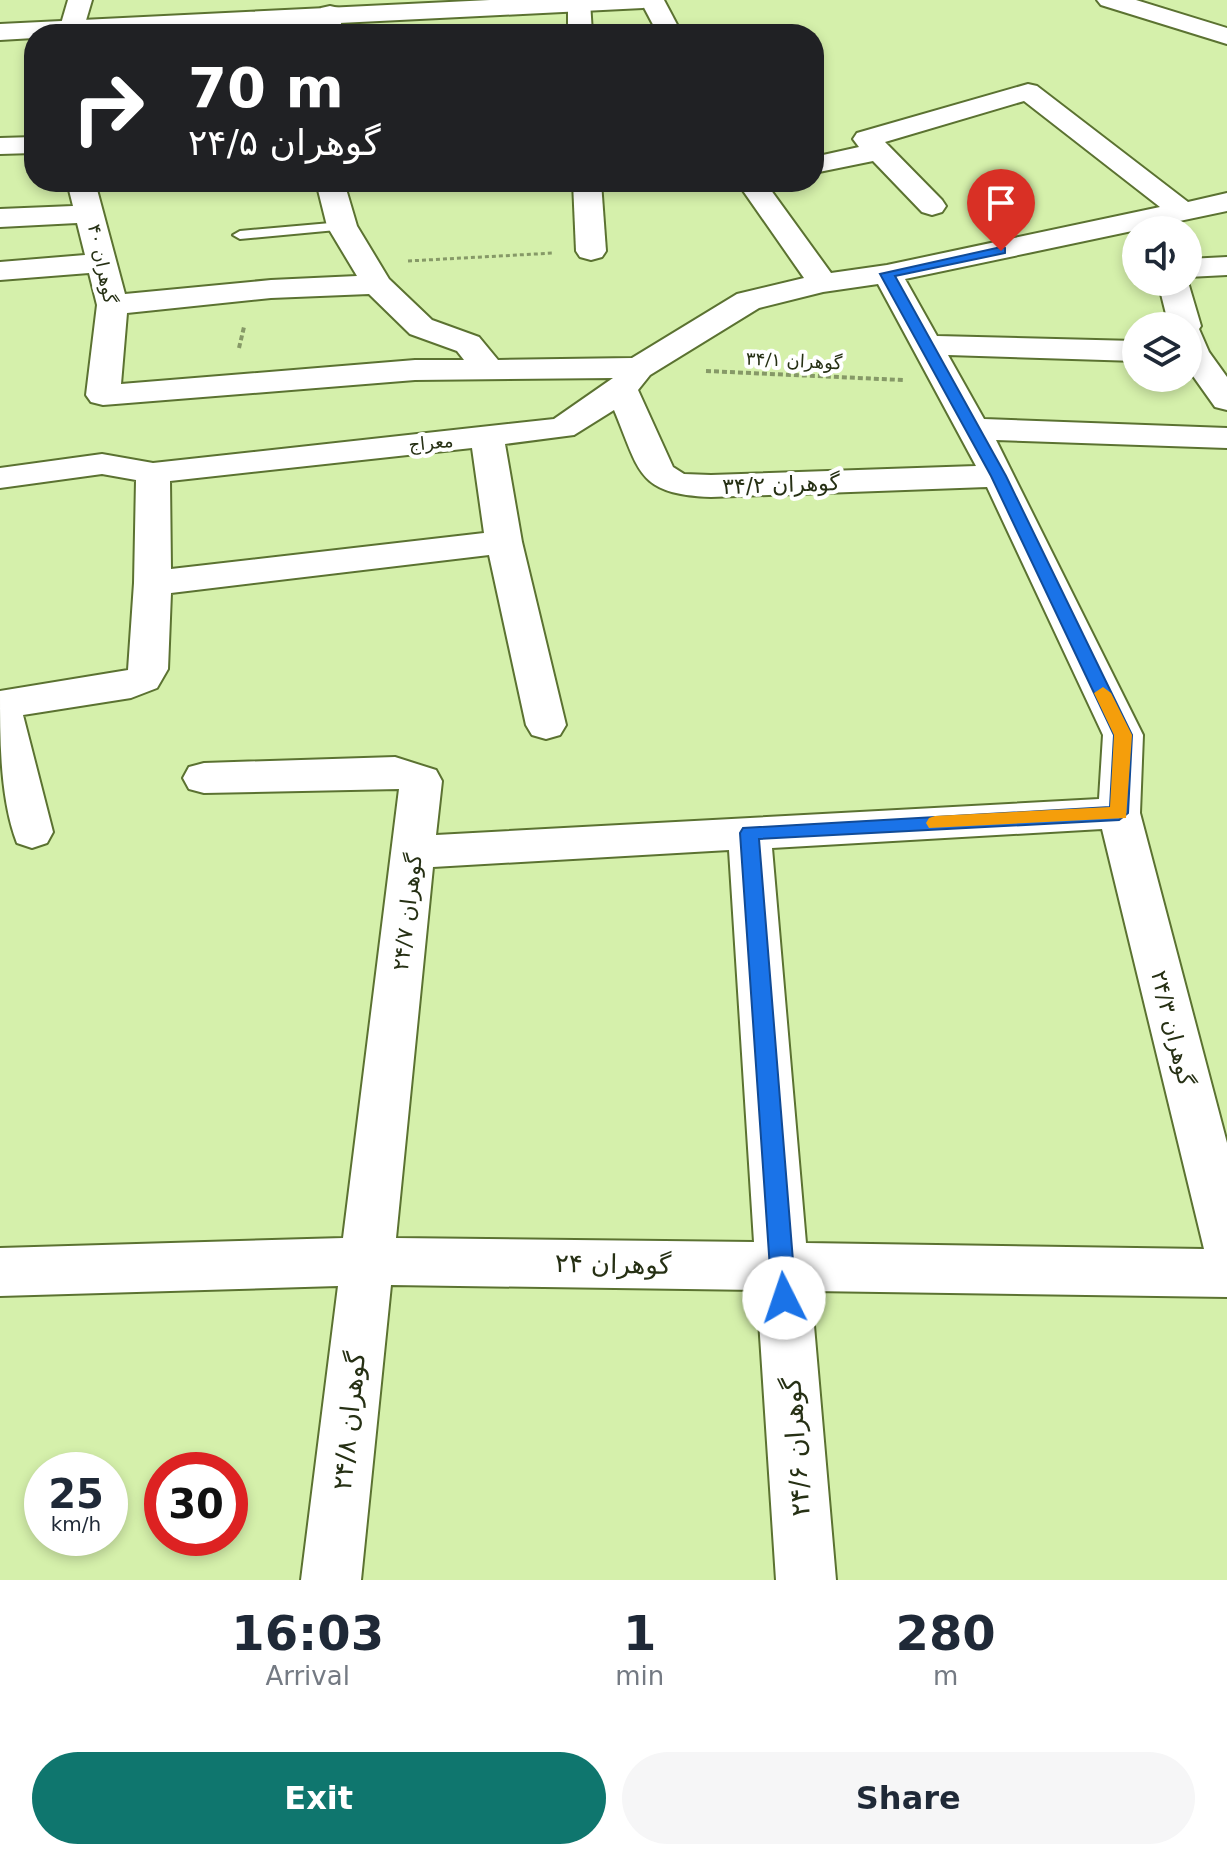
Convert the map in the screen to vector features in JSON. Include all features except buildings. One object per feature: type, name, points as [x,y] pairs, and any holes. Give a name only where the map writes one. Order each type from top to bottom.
[{"type":"street","points":[[73,24],[80,0]]},
{"type":"street","points":[[329,24],[579,2],[643,0]]},
{"type":"street","points":[[652,0],[665,24]]},
{"type":"street","points":[[1110,0],[1227,36]]},
{"type":"street","points":[[579,2],[580,24]]},
{"type":"street","points":[[0,32],[24,31]]},
{"type":"street","points":[[932,206],[867,139],[1028,92],[1184,212]]},
{"type":"street","points":[[0,146],[24,145]]},
{"type":"street","points":[[824,163],[879,151]]},
{"type":"street","name":"گوهران ۴۰","points":[[84,192],[112,305],[103,395],[400,371],[489,369]]},
{"type":"street","points":[[333,192],[342,226],[369,274],[421,327],[468,344],[489,369],[630,378]]},
{"type":"street","points":[[588,192],[591,251]]},
{"type":"street","points":[[758,192],[823,283]]},
{"type":"street","name":"معراج","points":[[1173,216],[1227,202]]},
{"type":"street","points":[[0,218],[91,214]]},
{"type":"street","name":"معراج","points":[[0,478],[102,464],[153,473],[562,428],[581,418],[630,378],[748,301],[823,283],[1122,230]]},
{"type":"street","points":[[0,271],[103,263]]},
{"type":"street","points":[[1202,267],[1227,266]]},
{"type":"street","points":[[112,305],[271,289],[369,274]]},
{"type":"street","name":"گوهران ۲۴/۳","points":[[887,274],[999,476],[1123,735],[1119,813],[1227,1242]]},
{"type":"street","points":[[928,345],[1122,351]]},
{"type":"street","points":[[1202,363],[1227,400]]},
{"type":"street","name":"گوهران ۳۴/۲","points":[[630,378],[657,471],[661,477],[674,483],[711,486],[999,476]]},
{"type":"street","points":[[973,429],[1227,438]]},
{"type":"street","points":[[487,436],[504,542],[546,725]]},
{"type":"street","points":[[32,832],[0,705],[131,685],[143,679],[148,669],[153,583],[153,473]]},
{"type":"street","points":[[153,583],[504,542]]},
{"type":"street","name":"گوهران ۲۴/۷","points":[[204,778],[395,772],[421,781],[367,1261]]},
{"type":"street","points":[[414,852],[1119,813]]},
{"type":"street","name":"گوهران ۲۴/۶","points":[[749,833],[806,1580]]},
{"type":"street","name":"گوهران ۲۴","points":[[0,1272],[367,1261],[1227,1273]]},
{"type":"street","name":"گوهران ۲۴/۸","points":[[331,1580],[367,1261]]},
{"type":"lane","points":[[240,235],[342,226]]},
{"type":"path","points":[[369,274],[591,251]]},
{"type":"path","name":"گوهران ۳۴/۱","points":[[630,378],[948,382]]},
{"type":"slow traffic","points":[[935,823],[1119,813],[1123,735],[1103,693]]},
{"type":"route","points":[[784,1298],[749,833],[1119,813],[1123,735],[999,476],[887,274],[1001,251]]}]
